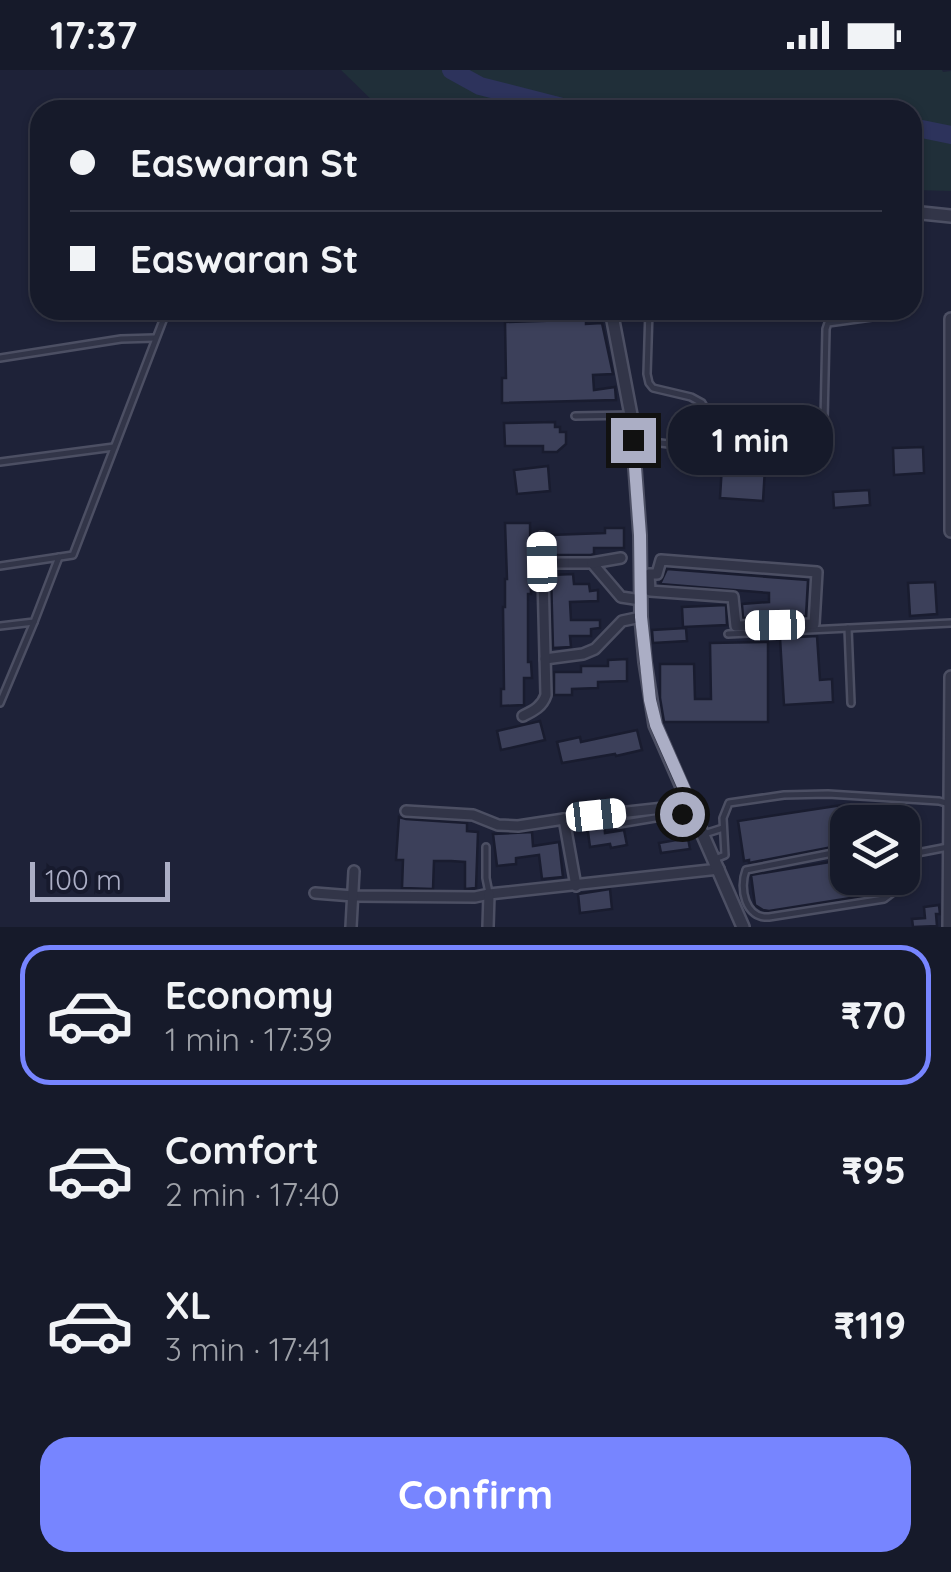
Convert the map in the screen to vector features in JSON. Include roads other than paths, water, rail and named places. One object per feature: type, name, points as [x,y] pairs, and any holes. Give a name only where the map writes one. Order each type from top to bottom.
[{"type":"street","points":[[922,213],[951,216]]},
{"type":"street","points":[[951,319],[951,531]]},
{"type":"street","points":[[614,320],[631,415],[644,591]]},
{"type":"street","points":[[523,716],[544,702],[546,695],[542,537]]},
{"type":"street","points":[[542,562],[592,563],[621,558]]},
{"type":"street","points":[[592,563],[621,597],[644,591],[733,596],[736,626],[814,624],[817,572],[661,560],[658,574],[649,574],[644,591],[644,662],[656,725],[742,927]]},
{"type":"street","points":[[545,659],[595,649],[622,621],[641,617]]},
{"type":"street","points":[[949,927],[951,677]]},
{"type":"street","points":[[406,811],[472,815],[518,826],[564,818],[692,808]]},
{"type":"street","points":[[564,818],[576,886]]},
{"type":"street","points":[[315,893],[475,897],[717,864]]},
{"type":"street","points":[[351,927],[354,871]]},
{"type":"street","points":[[488,927],[489,894]]},
{"type":"lane","points":[[0,566],[72,555],[163,320]]},
{"type":"lane","points":[[649,320],[648,374],[653,388],[691,397],[702,404],[719,431],[797,438],[812,436],[822,429],[826,329],[828,323],[850,320]]},
{"type":"lane","points":[[0,358],[120,339],[156,338]]},
{"type":"lane","points":[[574,416],[631,415]]},
{"type":"lane","points":[[633,440],[758,454]]},
{"type":"lane","points":[[0,462],[114,447]]},
{"type":"lane","points":[[0,703],[60,557]]},
{"type":"lane","points":[[0,626],[34,622]]},
{"type":"lane","points":[[728,634],[951,623]]},
{"type":"lane","points":[[848,628],[851,703]]},
{"type":"lane","points":[[717,864],[725,855],[723,813],[729,803],[784,794],[828,794],[939,800],[949,804]]},
{"type":"lane","points":[[618,824],[692,808]]},
{"type":"lane","points":[[704,834],[722,828]]},
{"type":"lane","points":[[486,847],[489,894]]},
{"type":"lane","points":[[920,852],[948,847]]},
{"type":"lane","points":[[830,854],[746,870],[743,881],[748,906],[755,916],[884,900],[890,895]]},
{"type":"waterway","points":[[451,70],[480,86],[535,100]]},
{"type":"waterway","points":[[922,129],[951,135]]}]
